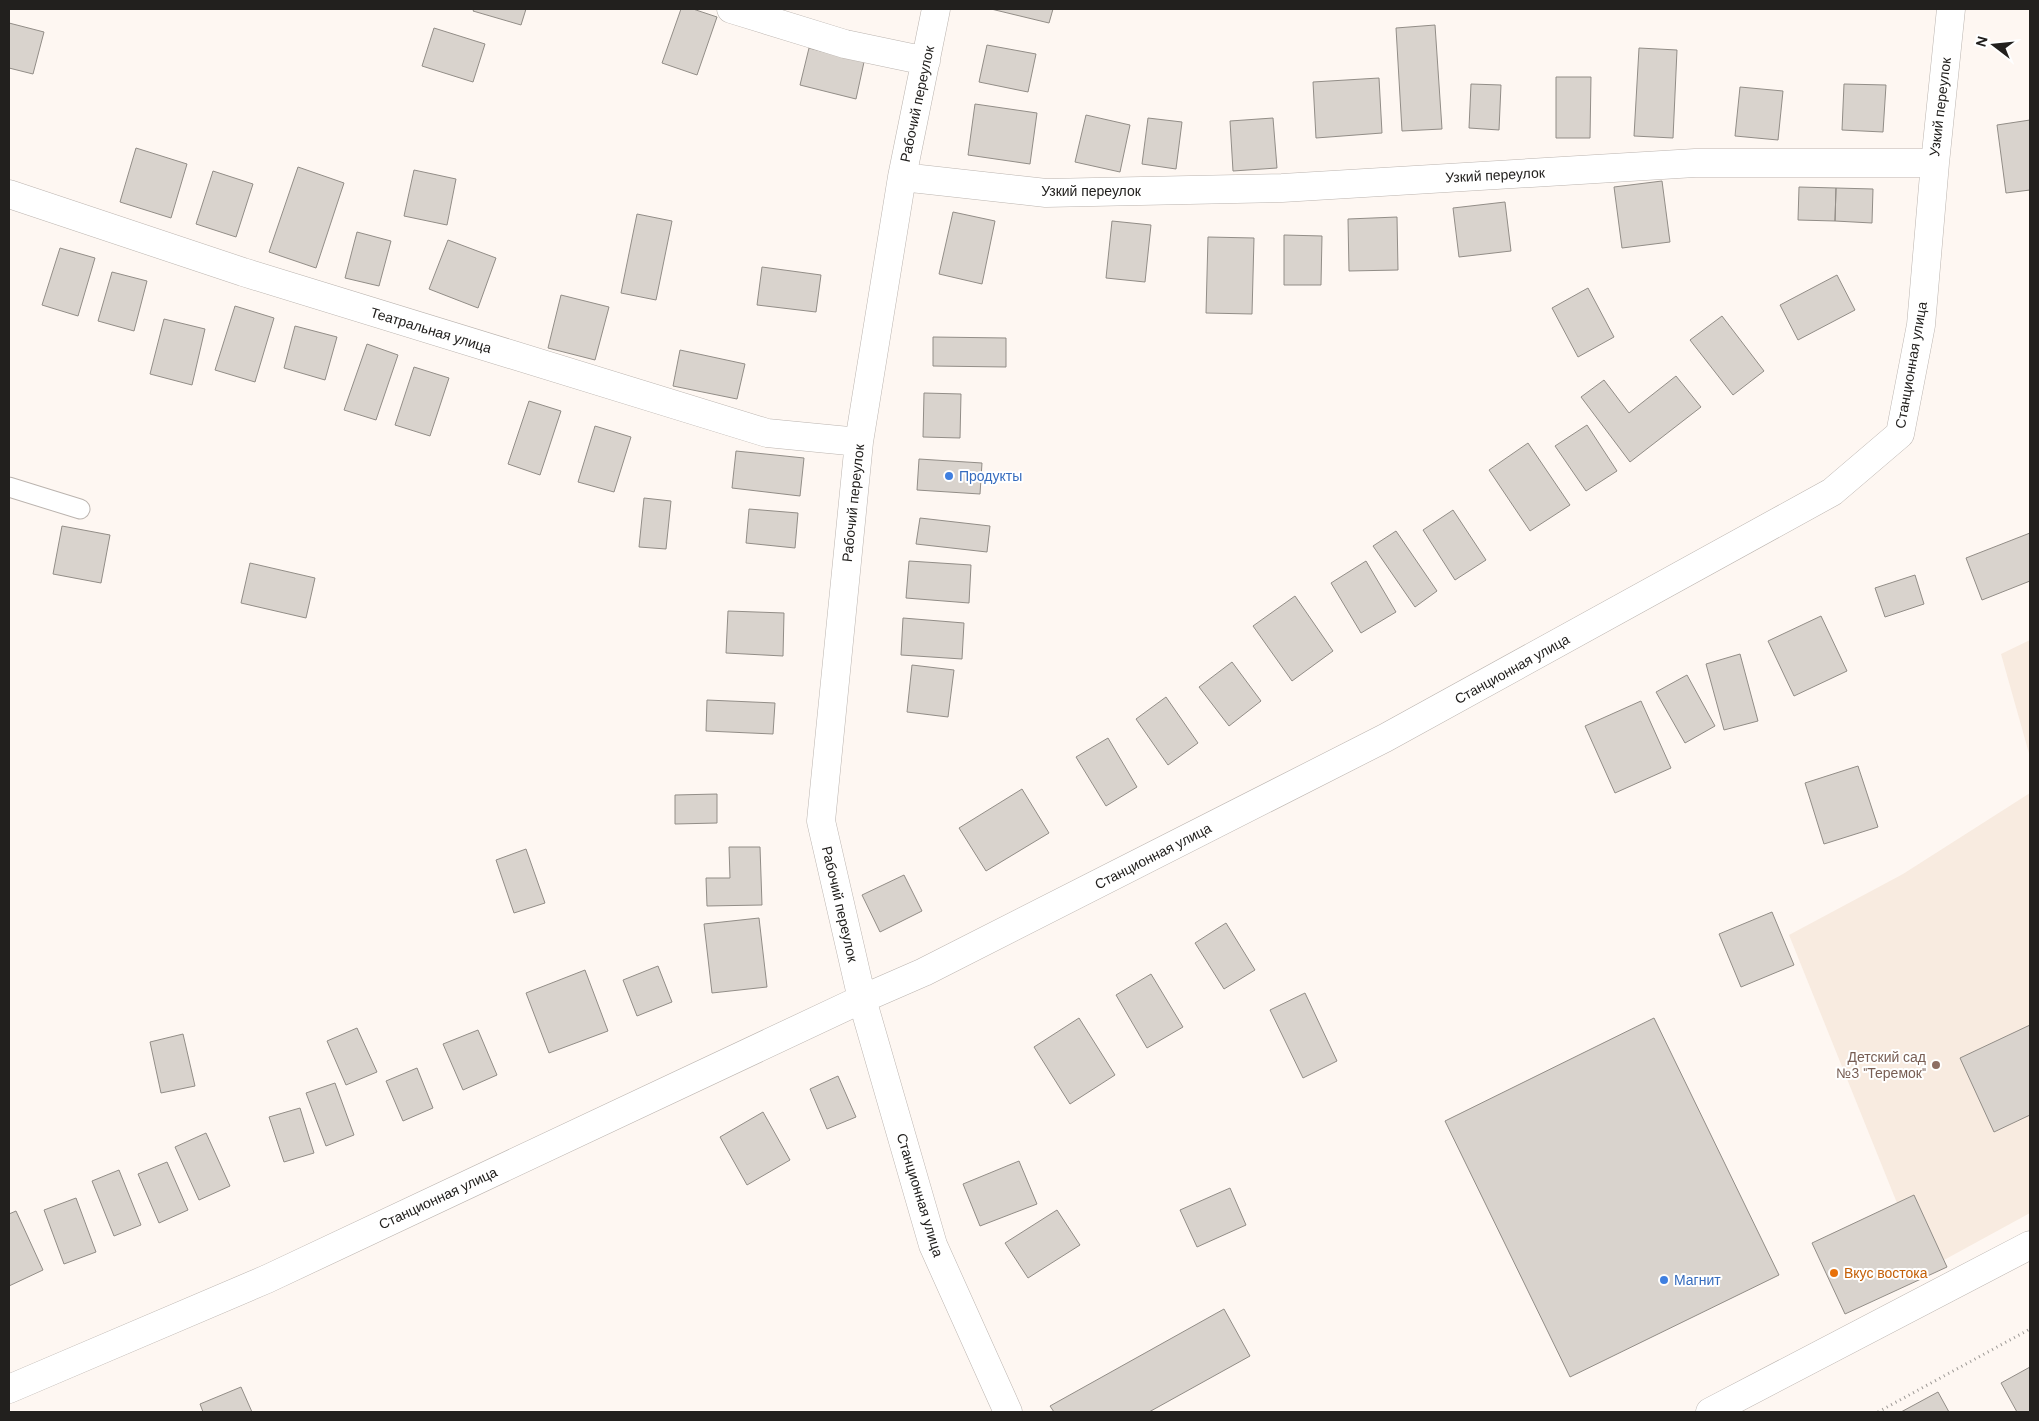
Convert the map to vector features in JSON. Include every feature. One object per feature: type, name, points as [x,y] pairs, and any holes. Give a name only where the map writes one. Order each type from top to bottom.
[{"type":"street","points":[[731,9],[845,44],[926,61]]},
{"type":"street","name":"Рабочий переулок","points":[[862,999],[821,821],[858,442],[902,177],[936,9]]},
{"type":"street","name":"Узкий переулок","points":[[902,177],[1056,193],[1282,188],[1695,163],[1935,163],[1952,9]]},
{"type":"street","name":"Станционная улица","points":[[9,1389],[267,1279],[862,999],[924,972],[1386,738],[1832,492],[1900,434],[1921,325],[1935,163]]},
{"type":"street","name":"Театральная улица","points":[[9,194],[243,272],[767,433],[858,442]]},
{"type":"street","name":"Станционная улица","points":[[862,999],[933,1245],[1008,1412]]},
{"type":"street","points":[[1710,1412],[2030,1245]]},
{"type":"lane","points":[[9,487],[80,509]]},
{"type":"path","points":[[1878,1412],[2030,1329]]},
{"type":"shaded area","points":[[2030,640],[2030,757],[2001,654]]},
{"type":"shaded area","name":"Детский сад №3 \"Теремок\"","points":[[2030,793],[2030,1213],[1944,1260],[1914,1195],[1897,1203],[1789,935],[1903,874]]},
{"type":"building","points":[[474,9],[526,9],[521,25],[473,11]]},
{"type":"building","points":[[681,9],[693,9],[717,17],[697,75],[662,63]]},
{"type":"building","points":[[991,9],[1053,9],[1049,23]]},
{"type":"building","points":[[9,23],[44,32],[33,74],[9,68]]},
{"type":"building","points":[[1435,25],[1442,129],[1402,131],[1396,28]]},
{"type":"building","points":[[434,28],[485,44],[473,82],[422,66]]},
{"type":"building","points":[[987,45],[1036,54],[1028,92],[979,82]]},
{"type":"building","points":[[809,48],[864,62],[856,99],[800,85]]},
{"type":"building","points":[[1639,48],[1677,50],[1673,138],[1634,136]]},
{"type":"building","points":[[1556,77],[1591,77],[1590,138],[1556,138]]},
{"type":"building","points":[[1379,78],[1382,133],[1316,138],[1313,82]]},
{"type":"building","points":[[1471,84],[1501,85],[1499,130],[1469,128]]},
{"type":"building","points":[[1844,84],[1886,85],[1883,132],[1842,130]]},
{"type":"building","points":[[1740,87],[1783,91],[1778,140],[1735,136]]},
{"type":"building","points":[[975,104],[1037,113],[1030,164],[968,155]]},
{"type":"building","points":[[1086,115],[1130,125],[1120,172],[1075,162]]},
{"type":"building","points":[[1148,118],[1182,122],[1176,169],[1142,164]]},
{"type":"building","points":[[1273,118],[1277,168],[1233,171],[1230,121]]},
{"type":"building","points":[[2030,120],[2030,190],[2006,193],[1997,125]]},
{"type":"building","points":[[136,148],[187,164],[171,218],[120,202]]},
{"type":"building","points":[[298,167],[344,183],[316,268],[269,252]]},
{"type":"building","points":[[414,170],[456,179],[447,225],[404,216]]},
{"type":"building","points":[[213,171],[253,184],[236,237],[196,224]]},
{"type":"building","points":[[1662,181],[1670,242],[1622,248],[1614,187]]},
{"type":"building","points":[[1799,187],[1836,188],[1835,221],[1798,220]]},
{"type":"building","points":[[1836,188],[1873,189],[1872,223],[1835,221]]},
{"type":"building","points":[[1505,202],[1511,251],[1459,257],[1453,208]]},
{"type":"building","points":[[953,212],[995,221],[982,284],[939,274]]},
{"type":"building","points":[[637,214],[672,221],[656,300],[621,293]]},
{"type":"building","points":[[1397,217],[1398,270],[1349,271],[1348,219]]},
{"type":"building","points":[[1112,221],[1151,225],[1145,282],[1106,278]]},
{"type":"building","points":[[357,232],[391,241],[379,286],[345,278]]},
{"type":"building","points":[[1284,235],[1322,236],[1321,285],[1284,285]]},
{"type":"building","points":[[1208,237],[1254,238],[1252,314],[1206,313]]},
{"type":"building","points":[[448,240],[496,258],[478,308],[429,289]]},
{"type":"building","points":[[60,248],[95,258],[78,316],[42,305]]},
{"type":"building","points":[[762,267],[821,275],[816,312],[757,305]]},
{"type":"building","points":[[112,272],[147,281],[134,331],[98,321]]},
{"type":"building","points":[[1837,275],[1855,310],[1798,340],[1780,305]]},
{"type":"building","points":[[1588,288],[1614,337],[1578,357],[1552,308]]},
{"type":"building","points":[[561,295],[609,307],[595,360],[548,348]]},
{"type":"building","points":[[235,306],[274,318],[255,382],[215,370]]},
{"type":"building","points":[[1722,316],[1764,371],[1733,395],[1690,340]]},
{"type":"building","points":[[164,319],[205,329],[192,385],[150,374]]},
{"type":"building","points":[[295,326],[337,337],[325,380],[284,368]]},
{"type":"building","points":[[933,337],[1006,338],[1006,367],[933,366]]},
{"type":"building","points":[[367,344],[398,355],[376,420],[344,410]]},
{"type":"building","points":[[680,350],[745,364],[737,399],[673,386]]},
{"type":"building","points":[[414,367],[449,378],[430,436],[395,425]]},
{"type":"building","points":[[1676,376],[1701,407],[1630,462],[1581,397],[1604,380],[1629,413]]},
{"type":"building","points":[[924,393],[961,394],[960,438],[923,437]]},
{"type":"building","points":[[529,401],[561,411],[540,475],[508,464]]},
{"type":"building","points":[[1587,425],[1617,471],[1586,491],[1555,446]]},
{"type":"building","points":[[595,426],[631,437],[614,492],[578,482]]},
{"type":"building","points":[[1528,443],[1570,505],[1530,531],[1489,470]]},
{"type":"building","points":[[736,451],[804,458],[800,496],[732,488]]},
{"type":"building","name":"Продукты","points":[[919,459],[982,463],[980,494],[917,490]]},
{"type":"building","points":[[644,498],[671,501],[666,549],[639,547]]},
{"type":"building","points":[[749,509],[798,513],[795,548],[746,543]]},
{"type":"building","points":[[1453,510],[1486,560],[1455,580],[1423,530]]},
{"type":"building","points":[[920,518],[990,526],[987,552],[916,544]]},
{"type":"building","points":[[62,526],[110,535],[101,583],[53,574]]},
{"type":"building","points":[[1396,531],[1437,591],[1415,607],[1373,546]]},
{"type":"building","points":[[2030,533],[2030,581],[1982,600],[1966,558]]},
{"type":"building","points":[[909,561],[971,565],[969,603],[906,598]]},
{"type":"building","points":[[1366,561],[1396,612],[1361,633],[1331,583]]},
{"type":"building","points":[[250,563],[315,578],[306,618],[241,603]]},
{"type":"building","points":[[1915,575],[1924,604],[1885,617],[1875,588]]},
{"type":"building","points":[[1295,596],[1333,651],[1292,681],[1253,626]]},
{"type":"building","points":[[728,611],[784,613],[783,656],[726,653]]},
{"type":"building","points":[[1821,616],[1847,671],[1794,696],[1768,641]]},
{"type":"building","points":[[903,618],[964,623],[962,659],[901,655]]},
{"type":"building","points":[[1740,654],[1758,721],[1724,730],[1706,664]]},
{"type":"building","points":[[1232,662],[1261,701],[1229,726],[1199,687]]},
{"type":"building","points":[[912,665],[954,670],[948,717],[907,712]]},
{"type":"building","points":[[1687,675],[1715,726],[1685,743],[1656,692]]},
{"type":"building","points":[[1166,697],[1198,743],[1168,765],[1136,719]]},
{"type":"building","points":[[707,700],[775,703],[773,734],[706,731]]},
{"type":"building","points":[[1641,701],[1671,768],[1615,793],[1585,726]]},
{"type":"building","points":[[1108,738],[1137,787],[1106,806],[1076,757]]},
{"type":"building","points":[[1858,766],[1878,827],[1824,844],[1805,783]]},
{"type":"building","points":[[1022,789],[1049,833],[986,871],[959,828]]},
{"type":"building","points":[[717,794],[717,823],[675,824],[675,795]]},
{"type":"building","points":[[729,847],[760,847],[762,905],[707,906],[706,878],[730,878]]},
{"type":"building","points":[[526,849],[545,903],[514,913],[496,860]]},
{"type":"building","points":[[904,875],[922,911],[880,932],[862,895]]},
{"type":"building","points":[[1772,912],[1794,965],[1741,987],[1719,934]]},
{"type":"building","points":[[759,918],[767,987],[712,993],[704,924]]},
{"type":"building","points":[[1226,923],[1255,970],[1224,989],[1195,943]]},
{"type":"building","points":[[658,966],[672,1002],[637,1016],[623,980]]},
{"type":"building","points":[[585,970],[608,1031],[549,1053],[526,993]]},
{"type":"building","points":[[1151,974],[1183,1027],[1147,1048],[1116,995]]},
{"type":"building","points":[[1305,993],[1337,1061],[1303,1078],[1270,1010]]},
{"type":"building","points":[[1079,1018],[1115,1075],[1070,1104],[1034,1047]]},
{"type":"building","points":[[1654,1018],[1779,1275],[1570,1377],[1445,1121]]},
{"type":"building","points":[[2030,1025],[2030,1115],[1994,1132],[1960,1058]]},
{"type":"building","points":[[357,1028],[377,1072],[346,1085],[327,1041]]},
{"type":"building","points":[[478,1030],[497,1075],[463,1090],[443,1044]]},
{"type":"building","points":[[183,1034],[195,1086],[161,1093],[150,1042]]},
{"type":"building","points":[[417,1068],[433,1108],[403,1121],[386,1081]]},
{"type":"building","points":[[838,1076],[856,1117],[827,1129],[810,1089]]},
{"type":"building","points":[[335,1083],[354,1135],[326,1146],[306,1093]]},
{"type":"building","points":[[300,1108],[314,1153],[284,1162],[269,1117]]},
{"type":"building","points":[[763,1112],[790,1160],[747,1185],[720,1137]]},
{"type":"building","points":[[206,1133],[230,1186],[199,1200],[175,1147]]},
{"type":"building","points":[[1019,1161],[1037,1204],[980,1226],[963,1184]]},
{"type":"building","points":[[167,1162],[188,1210],[159,1223],[138,1174]]},
{"type":"building","points":[[119,1170],[141,1225],[114,1236],[92,1181]]},
{"type":"building","points":[[1230,1188],[1246,1225],[1197,1247],[1180,1210]]},
{"type":"building","points":[[1914,1195],[1947,1267],[1845,1314],[1812,1243]]},
{"type":"building","points":[[76,1198],[96,1252],[64,1264],[44,1210]]},
{"type":"building","points":[[1057,1210],[1080,1245],[1028,1278],[1005,1243]]},
{"type":"building","points":[[16,1211],[43,1270],[9,1286],[9,1214]]},
{"type":"building","points":[[1224,1309],[1250,1356],[1149,1412],[1054,1412],[1050,1406]]},
{"type":"building","points":[[2030,1367],[2030,1412],[2017,1412],[2001,1383]]},
{"type":"building","points":[[241,1387],[252,1412],[203,1412],[200,1404]]},
{"type":"building","points":[[1938,1392],[1949,1412],[1901,1412]]},
{"type":"place","name":"Продукты","points":[[949,476]]},
{"type":"place","name":"Детский сад №3 \"Теремок\"","points":[[1936,1065]]},
{"type":"place","name":"Вкус востока","points":[[1834,1273]]},
{"type":"place","name":"Магнит","points":[[1664,1280]]}]
